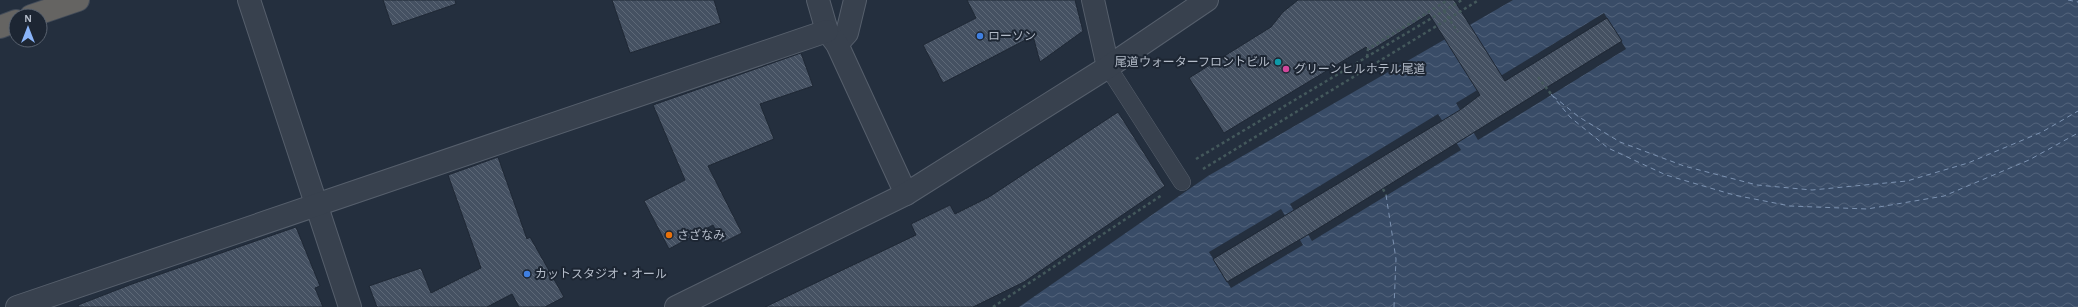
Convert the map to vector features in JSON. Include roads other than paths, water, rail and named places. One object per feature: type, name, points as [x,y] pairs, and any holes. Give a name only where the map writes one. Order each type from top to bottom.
[{"type":"highway","points":[[48,10],[78,0]]},
{"type":"street","points":[[249,0],[350,307]]},
{"type":"street","points":[[818,0],[832,38],[906,194]]},
{"type":"street","points":[[17,307],[317,205],[847,34],[855,0]]},
{"type":"street","points":[[1093,0],[1108,67]]},
{"type":"street","points":[[676,307],[906,194],[1108,67],[1207,0]]},
{"type":"lane","points":[[1108,67],[1178,177]]},
{"type":"water","points":[[1513,0],[2078,0],[2078,307],[1019,307],[1208,176]]},
{"type":"place","name":"ローソン","points":[[980,36]]},
{"type":"place","name":"尾道ウォーターフロントビル","points":[[1278,62]]},
{"type":"place","name":"グリーンヒルホテル尾道","points":[[1286,69]]},
{"type":"place","name":"さざなみ","points":[[669,235]]},
{"type":"place","name":"カットスタジオ・オール","points":[[527,274]]}]
